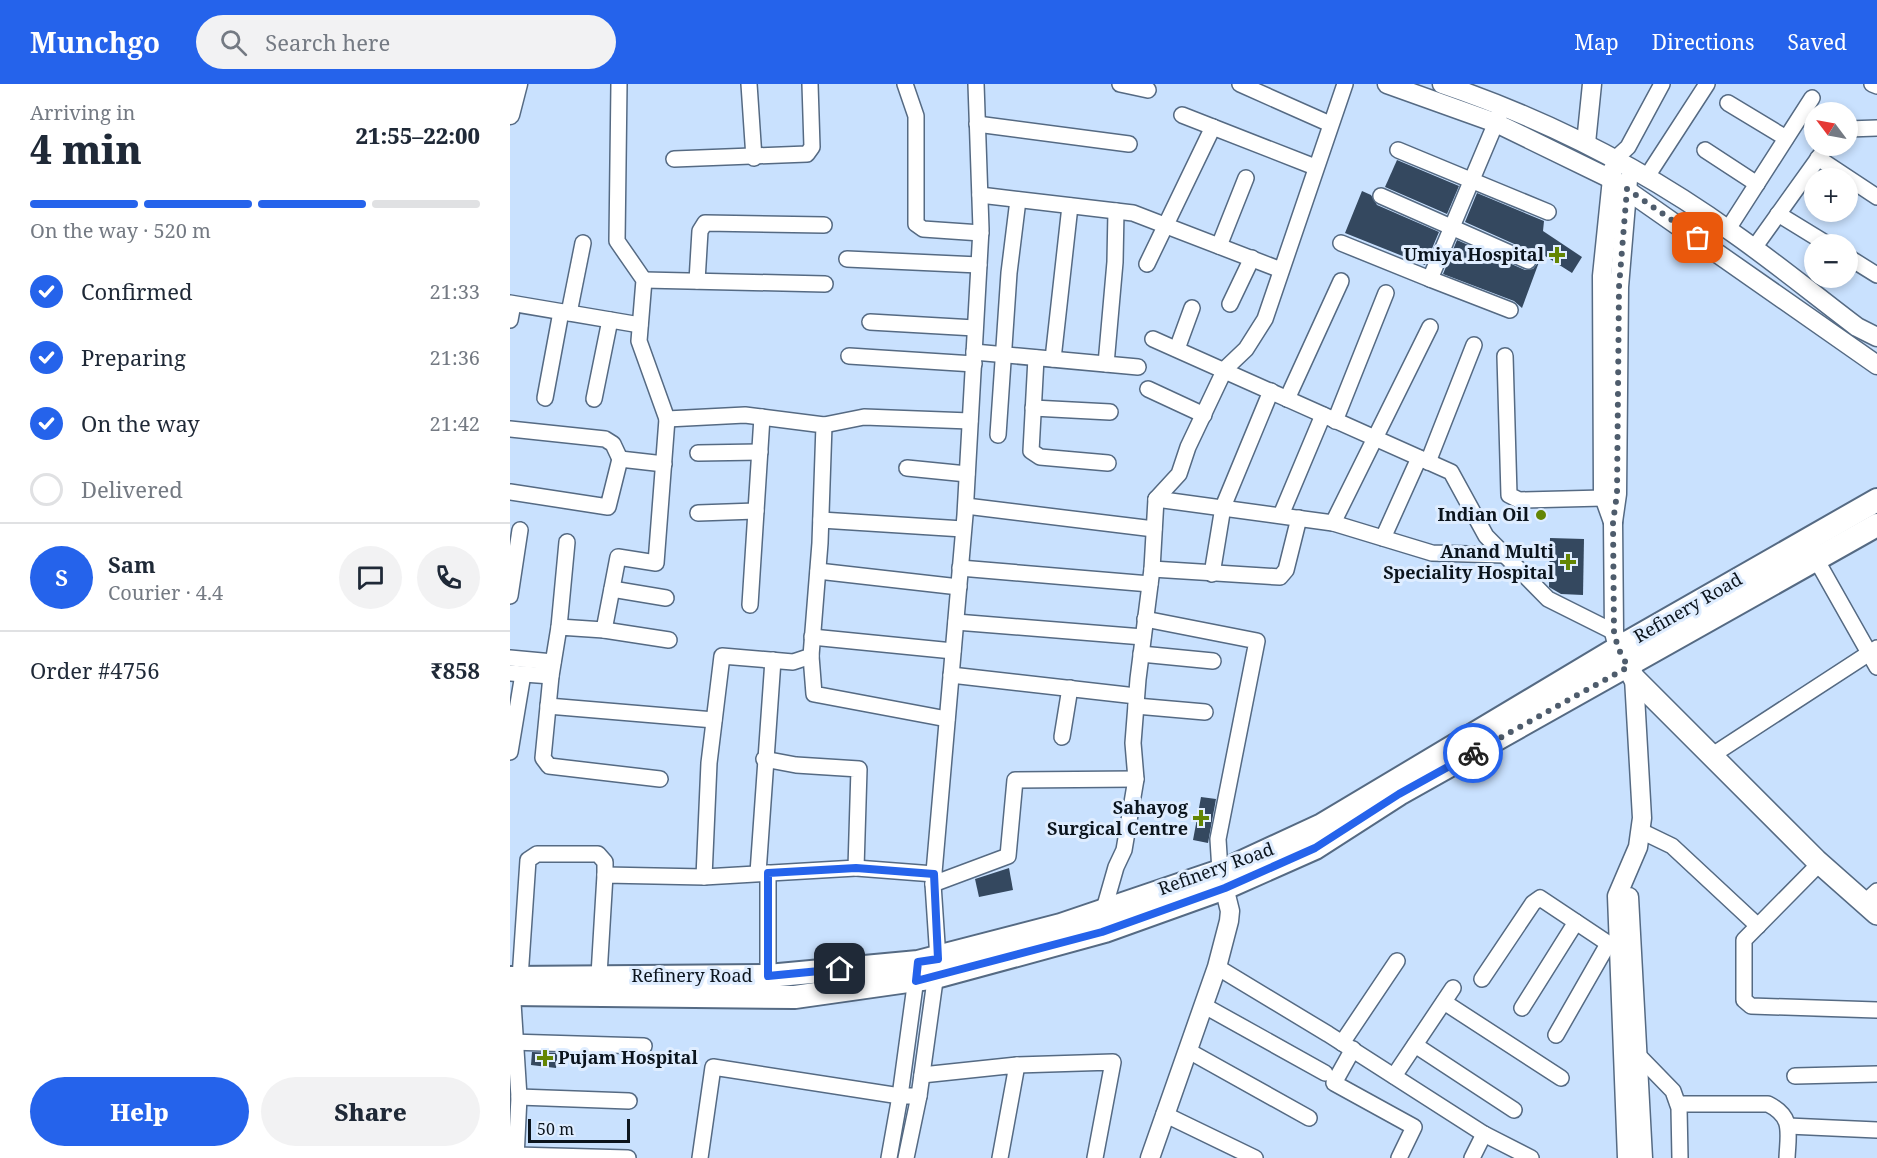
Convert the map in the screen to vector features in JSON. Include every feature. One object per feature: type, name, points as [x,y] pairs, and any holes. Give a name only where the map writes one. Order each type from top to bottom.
[{"type":"main road","name":"Refinery Road","points":[[513,984],[778,998],[927,970],[1061,925],[1104,920],[1222,879],[1623,657],[1811,549],[1877,500]]},
{"type":"main road","name":"Refinery Road","points":[[1811,549],[1877,525]]},
{"type":"main road","points":[[1623,657],[1711,756],[1820,864],[1873,903]]},
{"type":"main road","name":"Refinery Road","points":[[513,984],[599,975],[768,976],[927,970]]},
{"type":"street","points":[[510,115],[518,84]]},
{"type":"street","points":[[604,630],[618,557],[656,562],[667,419],[639,342],[644,280],[617,241],[620,84]]},
{"type":"street","points":[[749,84],[754,158]]},
{"type":"street","points":[[674,159],[804,156],[810,151],[810,84]]},
{"type":"street","points":[[905,84],[916,116],[916,224],[923,228],[981,233]]},
{"type":"street","points":[[906,1158],[922,1075],[933,879],[966,506],[981,233],[976,84]]},
{"type":"street","points":[[1120,84],[1148,90]]},
{"type":"street","points":[[1240,84],[1330,123]]},
{"type":"street","points":[[1104,920],[1124,850],[1136,779],[1133,742],[1151,576],[1156,499],[1179,474],[1188,447],[1225,369],[1246,350],[1265,319],[1345,84]]},
{"type":"street","points":[[1388,84],[1496,123],[1611,179],[1877,366]]},
{"type":"street","points":[[1442,84],[1503,105],[1624,158],[1646,178],[1728,229],[1857,327],[1877,337]]},
{"type":"street","points":[[1586,143],[1592,84]]},
{"type":"street","points":[[1613,522],[1603,498],[1602,276],[1611,179],[1662,84]]},
{"type":"street","points":[[1646,178],[1707,84]]},
{"type":"street","points":[[1872,84],[1877,86]]},
{"type":"street","points":[[1728,229],[1812,98]]},
{"type":"street","points":[[1728,103],[1786,138]]},
{"type":"street","points":[[1430,279],[1503,105]]},
{"type":"street","points":[[1182,115],[1315,167]]},
{"type":"street","points":[[977,124],[1130,144]]},
{"type":"street","points":[[1147,264],[1213,127]]},
{"type":"street","points":[[1858,129],[1877,128]]},
{"type":"street","points":[[1398,150],[1548,212]]},
{"type":"street","points":[[1705,150],[1757,184]]},
{"type":"street","points":[[1754,248],[1820,156]]},
{"type":"street","points":[[1828,156],[1877,197]]},
{"type":"street","points":[[1624,158],[1627,189],[1619,287],[1617,494],[1613,522],[1623,657],[1642,818],[1641,831],[1627,877],[1617,897],[1613,947],[1643,1158]]},
{"type":"street","points":[[1219,246],[1246,178]]},
{"type":"street","points":[[980,195],[1133,213],[1281,270]]},
{"type":"street","points":[[1381,196],[1528,261]]},
{"type":"street","points":[[998,435],[1011,253],[1018,200]]},
{"type":"street","points":[[1053,359],[1070,206]]},
{"type":"street","points":[[1106,364],[1115,262],[1116,211]]},
{"type":"street","points":[[1778,214],[1811,234]]},
{"type":"street","points":[[697,281],[700,231],[705,223],[824,225]]},
{"type":"street","points":[[545,398],[583,243]]},
{"type":"street","points":[[1341,243],[1510,310]]},
{"type":"street","points":[[1230,304],[1252,258]]},
{"type":"street","points":[[847,259],[979,265]]},
{"type":"street","points":[[1858,263],[1877,275]]},
{"type":"street","points":[[644,280],[825,284]]},
{"type":"street","points":[[1287,399],[1341,281]]},
{"type":"street","points":[[1281,515],[1329,418],[1386,293]]},
{"type":"street","points":[[510,320],[512,304],[640,325]]},
{"type":"street","points":[[1177,349],[1192,309]]},
{"type":"street","points":[[594,399],[610,320]]},
{"type":"street","points":[[870,322],[975,328]]},
{"type":"street","points":[[1333,523],[1430,327]]},
{"type":"street","points":[[1153,339],[1225,369],[1451,472],[1486,536],[1548,599],[1623,657]]},
{"type":"street","points":[[1383,538],[1423,460],[1474,345]]},
{"type":"street","points":[[849,356],[974,358],[1005,355],[1138,367]]},
{"type":"street","points":[[1505,356],[1509,495],[1519,500],[1603,498]]},
{"type":"street","points":[[1036,358],[1030,447],[1034,455],[1108,463]]},
{"type":"street","points":[[1148,389],[1204,415]]},
{"type":"street","points":[[1212,574],[1223,507],[1271,391]]},
{"type":"street","points":[[1033,408],[1110,412]]},
{"type":"street","points":[[667,419],[745,415],[824,424],[864,417],[970,421]]},
{"type":"street","points":[[750,605],[762,417]]},
{"type":"street","points":[[824,424],[821,520],[811,656],[814,694],[947,719]]},
{"type":"street","points":[[510,429],[605,439],[613,444],[620,459],[608,507],[510,492]]},
{"type":"street","points":[[698,453],[760,452]]},
{"type":"street","points":[[620,459],[664,464]]},
{"type":"street","points":[[907,468],[967,474]]},
{"type":"street","points":[[1156,499],[1333,523],[1432,553],[1504,555]]},
{"type":"street","points":[[966,506],[1154,529]]},
{"type":"street","points":[[698,513],[756,511]]},
{"type":"street","points":[[960,568],[1151,576],[1212,574],[1280,577],[1286,570],[1299,518]]},
{"type":"street","points":[[821,520],[963,529]]},
{"type":"street","points":[[510,596],[520,530]]},
{"type":"street","points":[[567,542],[560,627],[552,669],[543,758],[549,766],[660,779]]},
{"type":"street","points":[[1711,756],[1874,656],[1811,549]]},
{"type":"street","points":[[818,571],[959,587]]},
{"type":"street","points":[[612,589],[666,598]]},
{"type":"street","points":[[1145,619],[1257,641],[1218,839],[1222,879],[1230,911],[1217,968],[1150,1158]]},
{"type":"street","points":[[956,622],[1143,637]]},
{"type":"street","points":[[560,627],[604,630],[669,640]]},
{"type":"street","points":[[812,637],[953,651]]},
{"type":"street","points":[[1141,654],[1213,661]]},
{"type":"street","points":[[704,877],[714,720],[722,656],[793,662],[811,656]]},
{"type":"street","points":[[510,658],[552,669]]},
{"type":"street","points":[[768,976],[763,873],[764,759],[773,660]]},
{"type":"street","points":[[510,752],[516,673],[552,669]]},
{"type":"street","points":[[951,675],[1070,688],[1205,712]]},
{"type":"street","points":[[1062,737],[1070,688]]},
{"type":"street","points":[[548,706],[714,720]]},
{"type":"street","points":[[764,759],[796,765],[859,769],[856,868]]},
{"type":"street","points":[[605,875],[704,877],[856,868],[933,879],[1008,856],[1016,780],[1136,779]]},
{"type":"street","points":[[1641,831],[1672,846],[1758,926]]},
{"type":"street","points":[[599,975],[605,862],[598,854],[537,854],[525,865],[517,879],[513,984],[516,1157],[628,1158]]},
{"type":"street","points":[[1820,864],[1746,937],[1743,946],[1744,1000],[1748,1005],[1877,1010]]},
{"type":"street","points":[[1627,877],[1636,1053],[1630,1073],[1627,1158]]},
{"type":"street","points":[[1482,979],[1536,900],[1544,899],[1613,947]]},
{"type":"street","points":[[1522,1008],[1576,922]]},
{"type":"street","points":[[1556,1035],[1613,947]]},
{"type":"street","points":[[1396,961],[1347,1046],[1334,1083],[1414,1127],[1399,1158]]},
{"type":"street","points":[[1217,968],[1347,1046],[1484,1134],[1531,1158]]},
{"type":"street","points":[[889,1158],[927,970]]},
{"type":"street","points":[[1394,1076],[1453,987]]},
{"type":"street","points":[[1444,1002],[1561,1078]]},
{"type":"street","points":[[1203,1005],[1325,1074]]},
{"type":"street","points":[[513,1042],[644,1046]]},
{"type":"street","points":[[1415,1045],[1514,1110]]},
{"type":"street","points":[[1187,1050],[1309,1118]]},
{"type":"street","points":[[1636,1053],[1674,1091],[1678,1104],[1680,1158]]},
{"type":"street","points":[[922,1075],[1017,1065],[1113,1062],[1095,1158]]},
{"type":"street","points":[[1000,1158],[1017,1065]]},
{"type":"street","points":[[700,1158],[713,1067],[900,1096],[919,1096]]},
{"type":"street","points":[[1795,1076],[1877,1074]]},
{"type":"street","points":[[516,1103],[629,1101]]},
{"type":"street","points":[[1678,1104],[1768,1104],[1784,1114],[1788,1126],[1787,1158]]},
{"type":"street","points":[[1164,1114],[1255,1158]]},
{"type":"street","points":[[1788,1126],[1877,1130]]},
{"type":"street","points":[[1472,1158],[1484,1134]]},
{"type":"building","points":[[1397,160],[1459,186],[1447,214],[1385,187]]},
{"type":"building","points":[[1362,191],[1371,195],[1377,205],[1439,232],[1425,265],[1345,233]]},
{"type":"building","points":[[1477,193],[1544,221],[1543,231],[1582,257],[1572,273],[1542,254],[1522,308],[1514,301],[1443,274],[1457,240],[1525,270],[1533,269],[1537,264],[1536,256],[1532,252],[1465,222]]},
{"type":"building","points":[[1550,538],[1584,539],[1583,595],[1561,594],[1549,587]]},
{"type":"building","points":[[1201,797],[1216,799],[1208,843],[1193,840]]},
{"type":"building","points":[[1009,868],[1013,890],[979,897],[975,879]]},
{"type":"building","points":[[532,1052],[558,1053],[556,1068],[531,1065]]},
{"type":"way so far","points":[[1473,753],[1628,667],[1618,648],[1614,632],[1613,522],[1617,494],[1619,287],[1627,189],[1698,238]]},
{"type":"place","name":"Umiya Hospital","points":[[1557,255]]},
{"type":"place","name":"Indian Oil","points":[[1541,515]]},
{"type":"place","name":"Anand Multi Speciality Hospital","points":[[1568,562]]},
{"type":"place","name":"Sahayog Surgical Centre","points":[[1201,818]]},
{"type":"place","name":"Pujam Hospital","points":[[545,1058]]},
{"type":"route","points":[[840,969],[768,976],[768,873],[856,868],[934,874],[938,959],[918,962],[916,981],[1102,932],[1225,888],[1315,848],[1345,831],[1399,794],[1473,753]]}]
